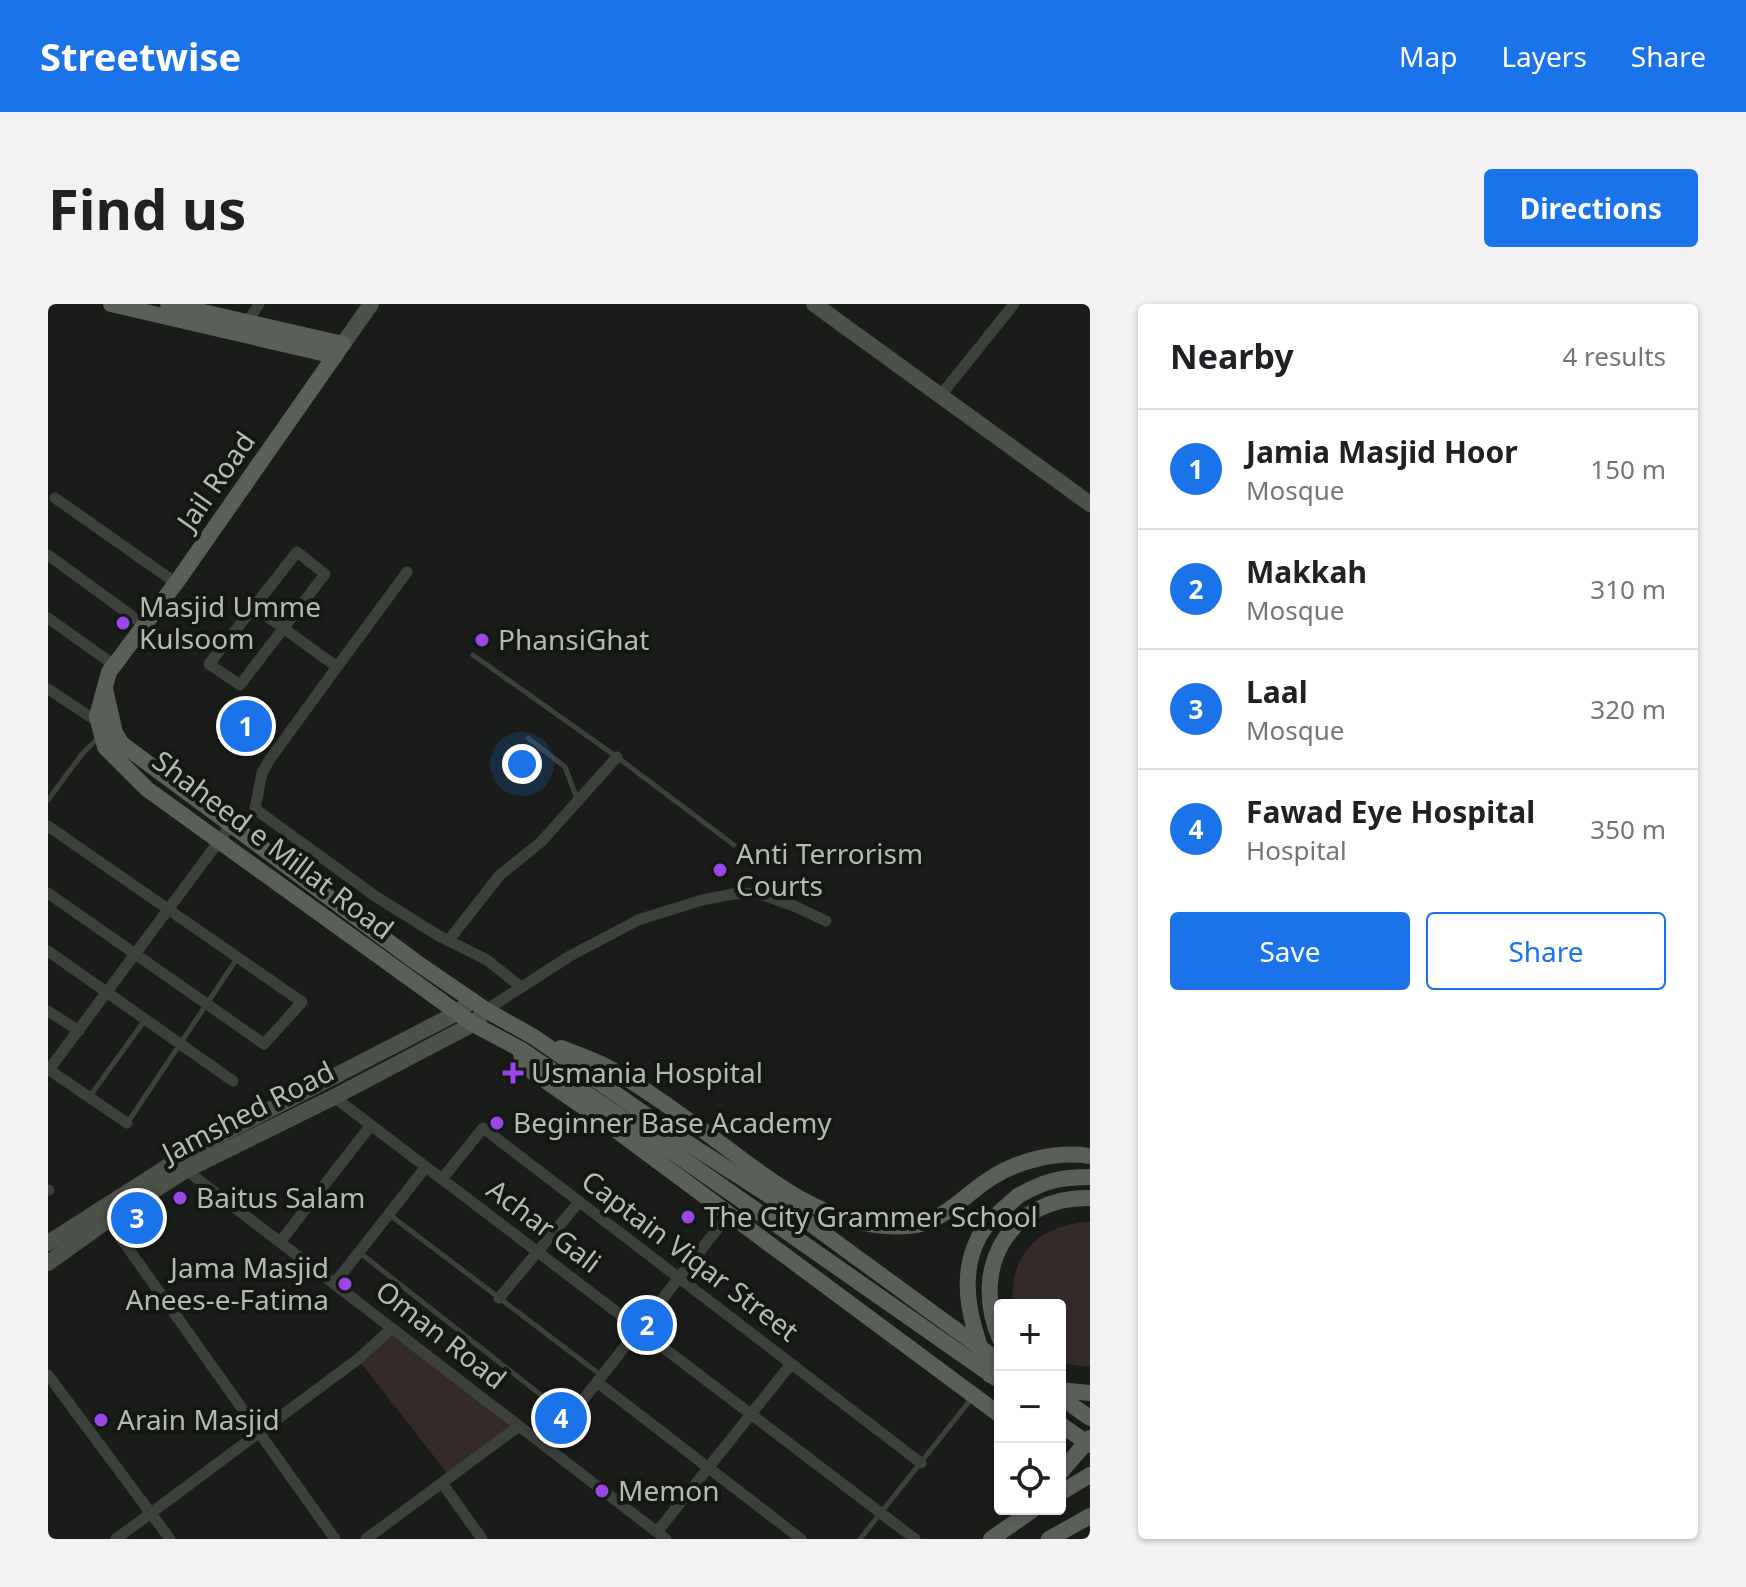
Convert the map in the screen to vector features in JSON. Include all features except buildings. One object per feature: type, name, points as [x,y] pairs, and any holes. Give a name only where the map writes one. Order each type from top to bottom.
[{"type":"main road","points":[[111,304],[243,327],[339,350]]},
{"type":"main road","points":[[168,304],[243,327]]},
{"type":"main road","name":"Jail Road","points":[[105,687],[109,672],[176,583],[371,304]]},
{"type":"main road","points":[[814,304],[1090,504]]},
{"type":"main road","points":[[100,728],[97,716],[105,687]]},
{"type":"main road","name":"Shaheed e Millat Road","points":[[105,687],[115,733],[122,744],[416,962],[520,1049],[994,1371]]},
{"type":"main road","name":"Shaheed e Millat Road","points":[[100,728],[105,747],[147,789],[457,1013]]},
{"type":"main road","name":"Jamshed Road","points":[[48,1243],[203,1144],[457,1013],[478,1013]]},
{"type":"main road","points":[[478,1013],[603,1065],[815,1209],[846,1221],[911,1226],[936,1218],[989,1179],[1013,1166],[1046,1157],[1090,1156]]},
{"type":"main road","name":"Jamshed Road","points":[[48,1263],[186,1170],[334,1097],[478,1013]]},
{"type":"main road","points":[[534,1037],[672,1133],[793,1211],[994,1371]]},
{"type":"main road","points":[[520,1049],[524,1066],[605,1122],[994,1410]]},
{"type":"main road","points":[[996,1371],[970,1319],[968,1289],[971,1262],[979,1236],[1018,1196],[1039,1184],[1063,1177],[1090,1177]]},
{"type":"main road","points":[[994,1322],[989,1296],[990,1273],[1005,1237],[1015,1223],[1054,1202],[1090,1198]]},
{"type":"main road","points":[[1066,1391],[1090,1393]]},
{"type":"main road","points":[[1066,1401],[1090,1418]]},
{"type":"main road","points":[[1066,1428],[1090,1445]]},
{"type":"main road","points":[[1066,1466],[1090,1438]]},
{"type":"main road","points":[[1066,1489],[1090,1475]]},
{"type":"main road","points":[[988,1539],[1010,1515]]},
{"type":"main road","points":[[1049,1539],[1090,1516]]},
{"type":"street","points":[[243,327],[259,304]]},
{"type":"street","points":[[941,395],[1014,304]]},
{"type":"street","points":[[55,498],[176,583]]},
{"type":"street","points":[[297,552],[325,574],[284,630],[240,685],[209,664],[297,552]]},
{"type":"street","points":[[48,555],[144,625]]},
{"type":"street","points":[[407,572],[266,766],[256,794],[255,809],[375,896],[448,941],[487,960],[521,987]]},
{"type":"street","points":[[254,607],[337,667]]},
{"type":"street","points":[[48,618],[114,665]]},
{"type":"street","points":[[48,689],[100,728]]},
{"type":"street","points":[[448,941],[500,875],[541,842],[617,757]]},
{"type":"street","points":[[127,1123],[48,1070],[231,825]]},
{"type":"street","points":[[48,826],[302,1002],[264,1044],[48,893]]},
{"type":"street","points":[[478,1013],[570,956],[638,920],[702,900],[757,893],[771,896],[826,921]]},
{"type":"street","points":[[48,951],[233,1081]]},
{"type":"street","points":[[48,1011],[79,1031]]},
{"type":"street","name":"Achar Gali","points":[[334,1097],[915,1539]]},
{"type":"street","points":[[280,1242],[371,1125]]},
{"type":"street","name":"Captain Viqar Street","points":[[442,1179],[483,1128],[921,1463]]},
{"type":"street","points":[[334,1284],[425,1168]]},
{"type":"street","name":"Oman Road","points":[[186,1170],[662,1536]]},
{"type":"street","points":[[499,1298],[579,1202]]},
{"type":"street","points":[[546,1447],[729,1214]]},
{"type":"street","points":[[108,1220],[335,1539]]},
{"type":"street","points":[[116,1539],[358,1359],[392,1328]]},
{"type":"street","points":[[662,1536],[708,1468],[791,1364]]},
{"type":"street","points":[[48,1375],[170,1539]]},
{"type":"street","points":[[600,1379],[801,1539]]},
{"type":"street","points":[[366,1539],[519,1426]]},
{"type":"street","points":[[442,1483],[482,1539]]},
{"type":"lane","points":[[473,655],[734,845]]},
{"type":"lane","points":[[48,800],[100,728]]},
{"type":"lane","points":[[528,738],[565,767],[578,802]]},
{"type":"lane","points":[[127,1123],[238,957]]},
{"type":"lane","points":[[89,1097],[147,1018]]},
{"type":"lane","points":[[389,1214],[600,1379]]},
{"type":"lane","points":[[359,1252],[569,1417]]},
{"type":"lane","points":[[860,1539],[975,1394]]},
{"type":"shaded area","points":[[1090,1222],[1090,1367],[1066,1364],[1066,1299],[1013,1299],[1016,1271],[1031,1245],[1043,1236],[1072,1224]]},
{"type":"shaded area","points":[[392,1328],[519,1426],[450,1477],[358,1359]]},
{"type":"place","name":"Masjid Umme Kulsoom","points":[[123,623]]},
{"type":"place","name":"PhansiGhat","points":[[482,640]]},
{"type":"place","name":"Jamia Masjid Hoor","points":[[246,726]]},
{"type":"place","name":"Anti Terrorism Courts","points":[[720,870]]},
{"type":"place","name":"Usmania Hospital","points":[[513,1073]]},
{"type":"place","name":"Beginner Base Academy","points":[[497,1123]]},
{"type":"place","name":"Baitus Salam","points":[[180,1198]]},
{"type":"place","name":"The City Grammer School","points":[[688,1217]]},
{"type":"place","name":"Laal","points":[[137,1218]]},
{"type":"place","name":"Jama Masjid Anees-e-Fatima","points":[[345,1284]]},
{"type":"place","name":"Makkah","points":[[647,1325]]},
{"type":"place","name":"Fawad Eye Hospital","points":[[561,1418]]},
{"type":"place","name":"Arain Masjid","points":[[101,1420]]},
{"type":"place","name":"Memon","points":[[602,1491]]}]
